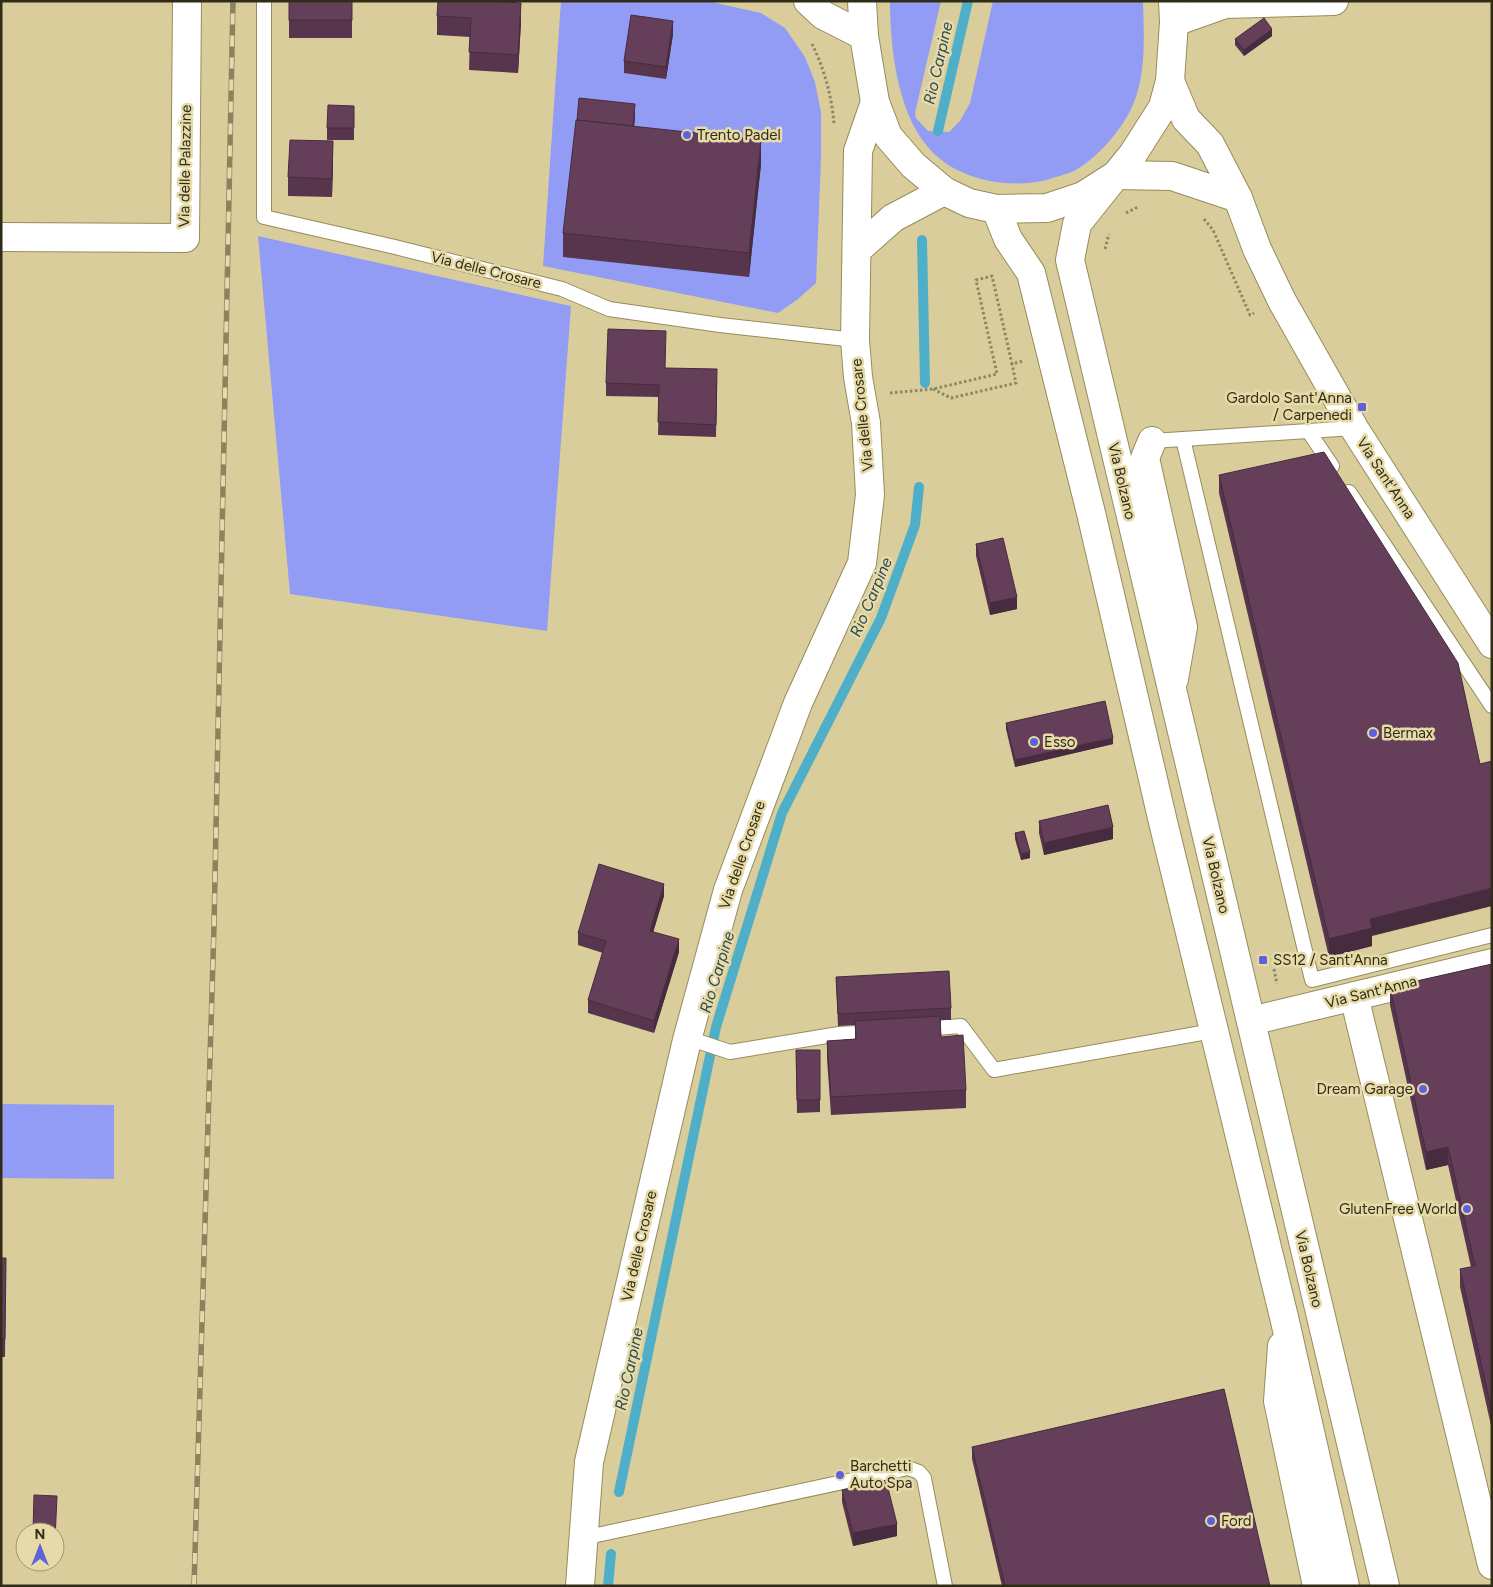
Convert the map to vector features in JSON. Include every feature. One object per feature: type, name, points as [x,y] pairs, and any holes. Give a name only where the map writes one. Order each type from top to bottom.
[{"type":"main road","name":"Via delle Palazzine","points":[[1,237],[185,238],[187,1]]},
{"type":"main road","points":[[808,1],[823,15],[864,36]]},
{"type":"main road","points":[[862,1],[864,36],[875,102],[888,136],[913,165],[944,191],[969,203],[996,209],[1046,208],[1083,196],[1116,175],[1172,176],[1238,198]]},
{"type":"main road","points":[[1170,81],[1174,11],[1223,3],[1334,1]]},
{"type":"main road","name":"Via Bolzano","points":[[1170,81],[1162,108],[1133,154],[1077,224],[1070,260],[1385,1586]]},
{"type":"main road","name":"Via Sant'Anna","points":[[1170,81],[1186,120],[1210,144],[1238,198],[1258,249],[1282,301],[1354,428],[1492,644]]},
{"type":"main road","name":"Via delle Crosare","points":[[580,1586],[589,1462],[694,1041],[728,890],[798,703],[862,564],[870,495],[866,423],[858,377],[855,340],[858,151],[875,102]]},
{"type":"main road","points":[[857,250],[893,218],[944,191]]},
{"type":"main road","points":[[996,209],[1008,239],[1031,273],[1091,513],[1162,822],[1284,1318],[1345,1586]]},
{"type":"main road","points":[[1152,441],[1145,458],[1183,627],[1172,691]]},
{"type":"main road","name":"Via Sant'Anna","points":[[1251,1022],[1492,962]]},
{"type":"main road","points":[[1354,996],[1492,1565]]},
{"type":"main road","points":[[1284,1318],[1278,1401],[1317,1586]]},
{"type":"lane","name":"Via delle Crosare","points":[[264,1],[264,218],[395,247],[562,289],[609,309],[720,325],[855,340]]},
{"type":"lane","points":[[1152,441],[1354,428]]},
{"type":"lane","points":[[1309,432],[1492,706]]},
{"type":"lane","points":[[1183,439],[1312,980],[1492,935]]},
{"type":"lane","points":[[904,1030],[961,1026],[994,1070],[1213,1031]]},
{"type":"lane","points":[[694,1041],[730,1052],[838,1034],[886,1031]]},
{"type":"lane","points":[[583,1538],[908,1468],[919,1472],[924,1478],[945,1586]]},
{"type":"path","points":[[811,41],[824,75],[834,112],[835,129]]},
{"type":"path","points":[[1121,220],[1127,212],[1141,205]]},
{"type":"path","points":[[1202,217],[1213,230],[1250,315]]},
{"type":"path","points":[[1105,250],[1109,234],[1115,227]]},
{"type":"path","points":[[886,386],[887,394],[933,389],[997,374],[976,280],[992,276],[1016,383],[951,398],[933,389]]},
{"type":"path","points":[[1012,364],[1028,360]]},
{"type":"shaded area","name":"Trento Padel","points":[[561,1],[707,1],[761,13],[785,28],[805,57],[815,82],[821,112],[816,283],[798,299],[778,313],[543,266]]},
{"type":"shaded area","points":[[890,1],[941,1],[915,113],[916,118],[928,131],[949,132],[960,121],[970,103],[993,1],[1143,1],[1142,73],[1135,100],[1124,121],[1106,145],[1091,160],[1072,172],[1042,181],[1027,183],[996,182],[964,173],[950,166],[927,146],[909,115],[897,77],[890,19]]},
{"type":"shaded area","points":[[258,236],[571,306],[547,631],[290,594]]},
{"type":"shaded area","points":[[1,1104],[114,1105],[114,1179],[1,1178]]},
{"type":"building","points":[[289,1],[352,1],[352,20],[289,20]]},
{"type":"building","points":[[438,1],[521,3],[518,55],[469,52],[471,18],[437,16]]},
{"type":"building","points":[[631,15],[673,21],[666,67],[624,61]]},
{"type":"building","points":[[1264,18],[1272,29],[1244,50],[1235,39]]},
{"type":"building","points":[[579,98],[635,104],[633,126],[577,120]]},
{"type":"building","points":[[328,105],[354,106],[354,128],[327,128]]},
{"type":"building","points":[[576,120],[761,140],[749,253],[563,233]]},
{"type":"building","points":[[290,140],[333,141],[332,179],[288,177]]},
{"type":"building","points":[[608,329],[666,331],[665,368],[717,369],[716,425],[658,422],[659,385],[606,383]]},
{"type":"building","name":"Bermax","points":[[1324,452],[1458,663],[1480,764],[1492,761],[1492,888],[1370,919],[1372,928],[1329,939],[1219,475]]},
{"type":"building","points":[[1003,538],[1017,597],[990,603],[976,544]]},
{"type":"building","points":[[1105,701],[1113,738],[1015,760],[1006,723]]},
{"type":"building","points":[[1108,805],[1113,827],[1044,843],[1039,821]]},
{"type":"building","points":[[1024,831],[1030,852],[1021,854],[1015,833]]},
{"type":"building","points":[[599,864],[664,884],[650,931],[679,939],[654,1021],[588,1000],[606,941],[578,933]]},
{"type":"building","points":[[1492,964],[1492,1412],[1460,1269],[1475,1266],[1448,1147],[1426,1152],[1390,987]]},
{"type":"building","points":[[949,971],[951,1008],[838,1014],[836,977]]},
{"type":"building","points":[[940,1016],[941,1037],[963,1035],[966,1090],[831,1097],[827,1041],[856,1039],[855,1021]]},
{"type":"building","points":[[796,1050],[820,1050],[820,1100],[797,1100]]},
{"type":"building","points":[[1,1258],[6,1258],[5,1339],[1,1339]]},
{"type":"building","points":[[1224,1389],[1270,1586],[1005,1586],[972,1447]]},
{"type":"building","points":[[886,1480],[897,1524],[853,1533],[842,1490]]},
{"type":"building","points":[[34,1495],[57,1496],[56,1522],[33,1522]]},
{"type":"waterway","name":"Rio Carpine","points":[[938,131],[968,1]]},
{"type":"waterway","name":"Rio Carpine","points":[[922,240],[925,383]]},
{"type":"waterway","name":"Rio Carpine","points":[[619,1492],[716,1027],[782,813],[881,618],[915,525],[919,487]]},
{"type":"waterway","name":"Rio Carpine","points":[[608,1586],[611,1554]]},
{"type":"railway","points":[[194,1586],[214,926],[233,1]]},
{"type":"place","name":"Trento Padel","points":[[687,135]]},
{"type":"place","name":"Gardolo Sant'Anna / Carpenedi","points":[[1362,407]]},
{"type":"place","name":"Bermax","points":[[1373,733]]},
{"type":"place","name":"Esso","points":[[1034,742]]},
{"type":"place","name":"SS12 / Sant'Anna","points":[[1263,960]]},
{"type":"place","name":"Dream Garage","points":[[1423,1089]]},
{"type":"place","name":"GlutenFree World","points":[[1467,1209]]},
{"type":"place","name":"Barchetti Auto Spa","points":[[840,1475]]},
{"type":"place","name":"Ford","points":[[1211,1521]]}]
